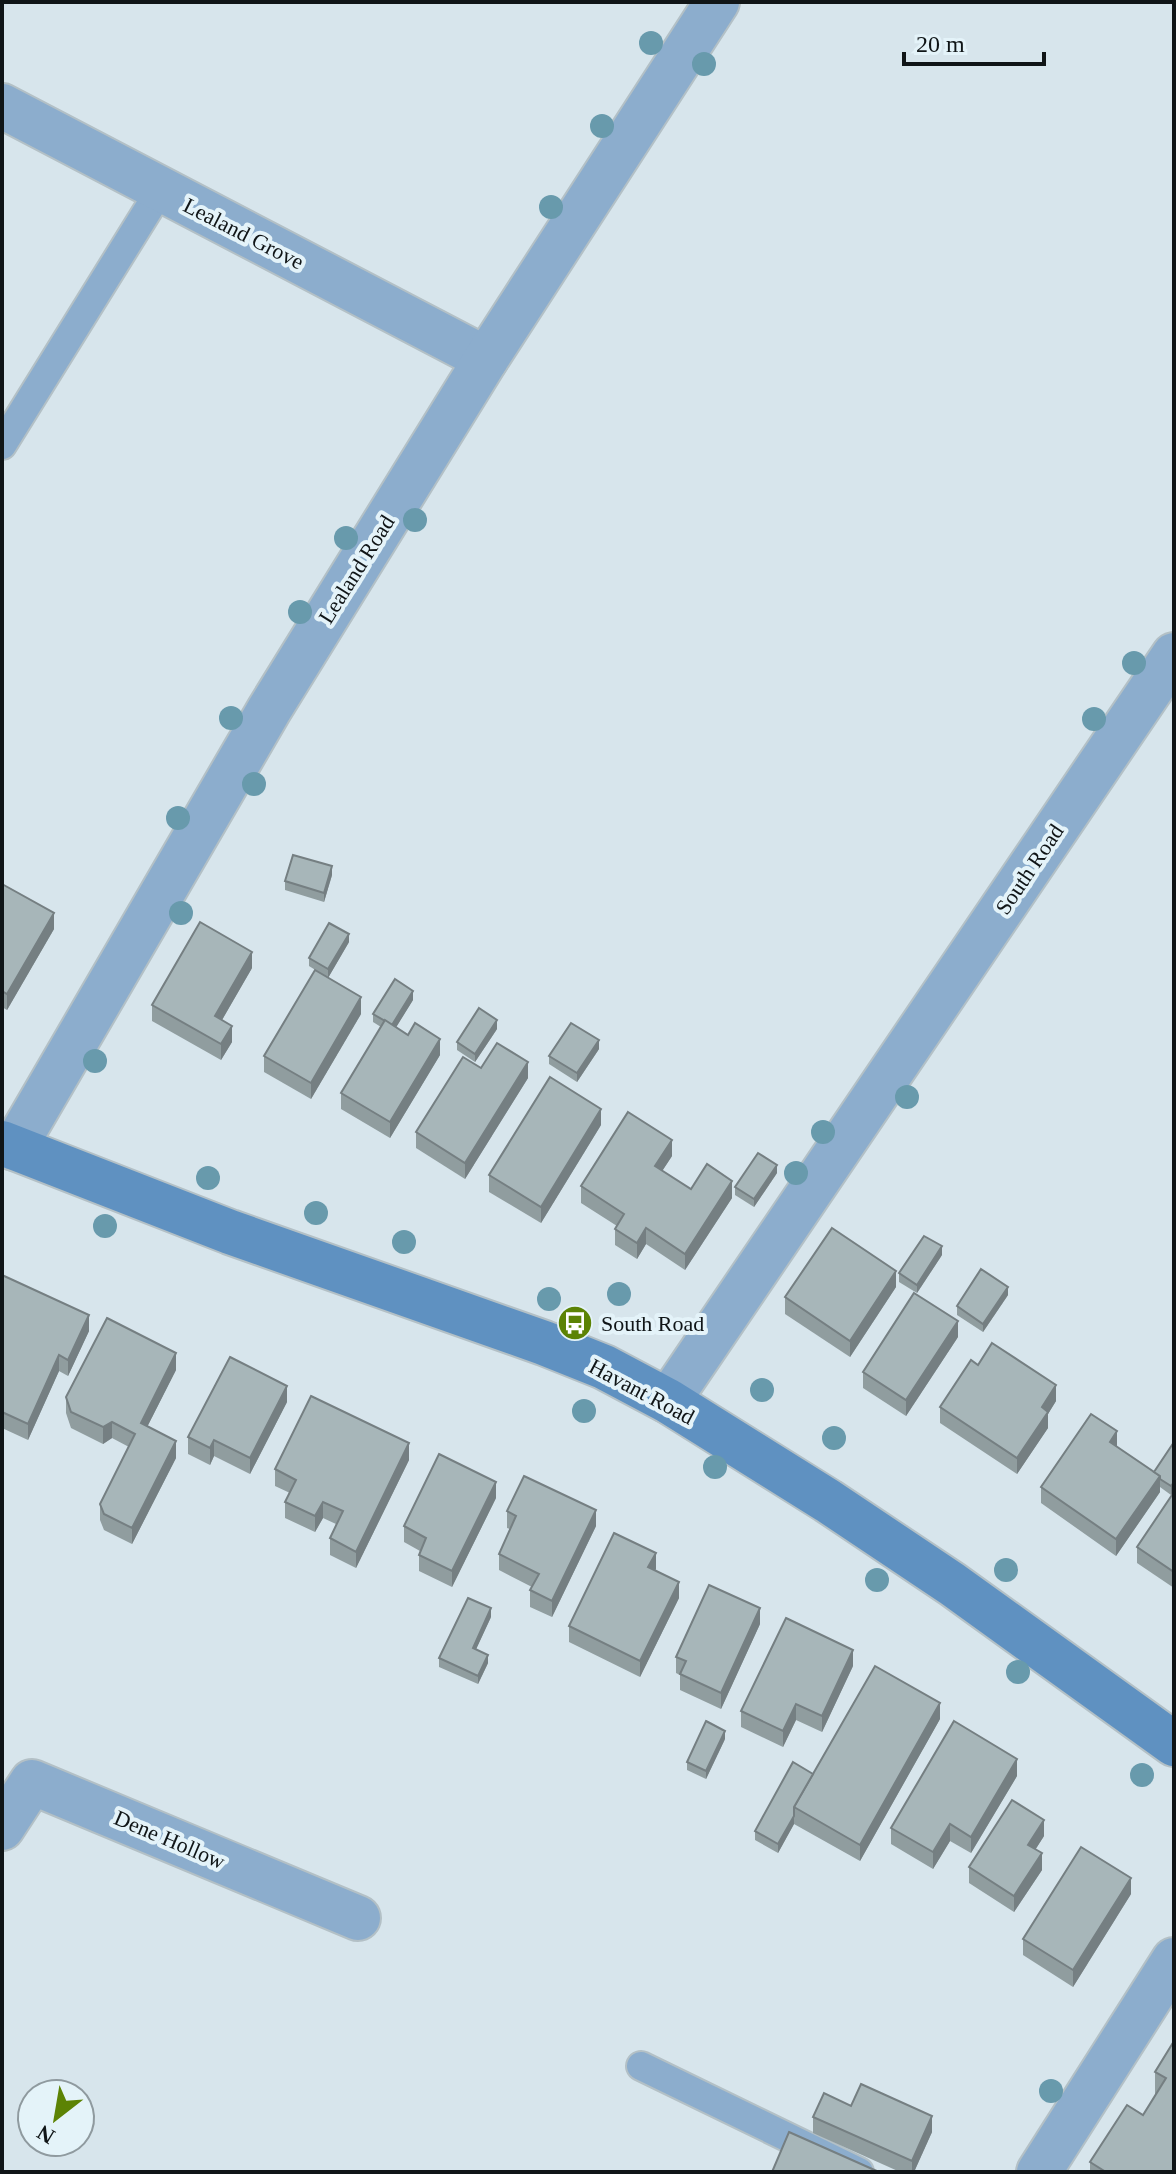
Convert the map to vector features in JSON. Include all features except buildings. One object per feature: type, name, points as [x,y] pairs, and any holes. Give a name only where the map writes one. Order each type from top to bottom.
[{"type":"street","name":"Lealand Road","points":[[8,1146],[237,762],[486,359],[717,2]]},
{"type":"street","name":"Lealand Grove","points":[[2,106],[486,359]]},
{"type":"street","name":"South Road","points":[[668,1401],[1174,655]]},
{"type":"street","name":"Havant Road","points":[[8,1146],[230,1232],[604,1367],[668,1401],[787,1474],[952,1584],[1174,1744]]},
{"type":"street","name":"Dene Hollow","points":[[2,1828],[32,1782],[358,1918]]},
{"type":"street","points":[[1039,2172],[1174,1960]]},
{"type":"lane","points":[[2,445],[161,189]]},
{"type":"lane","points":[[641,2066],[859,2172]]},
{"type":"place","name":"South Road","points":[[575,1323]]}]
